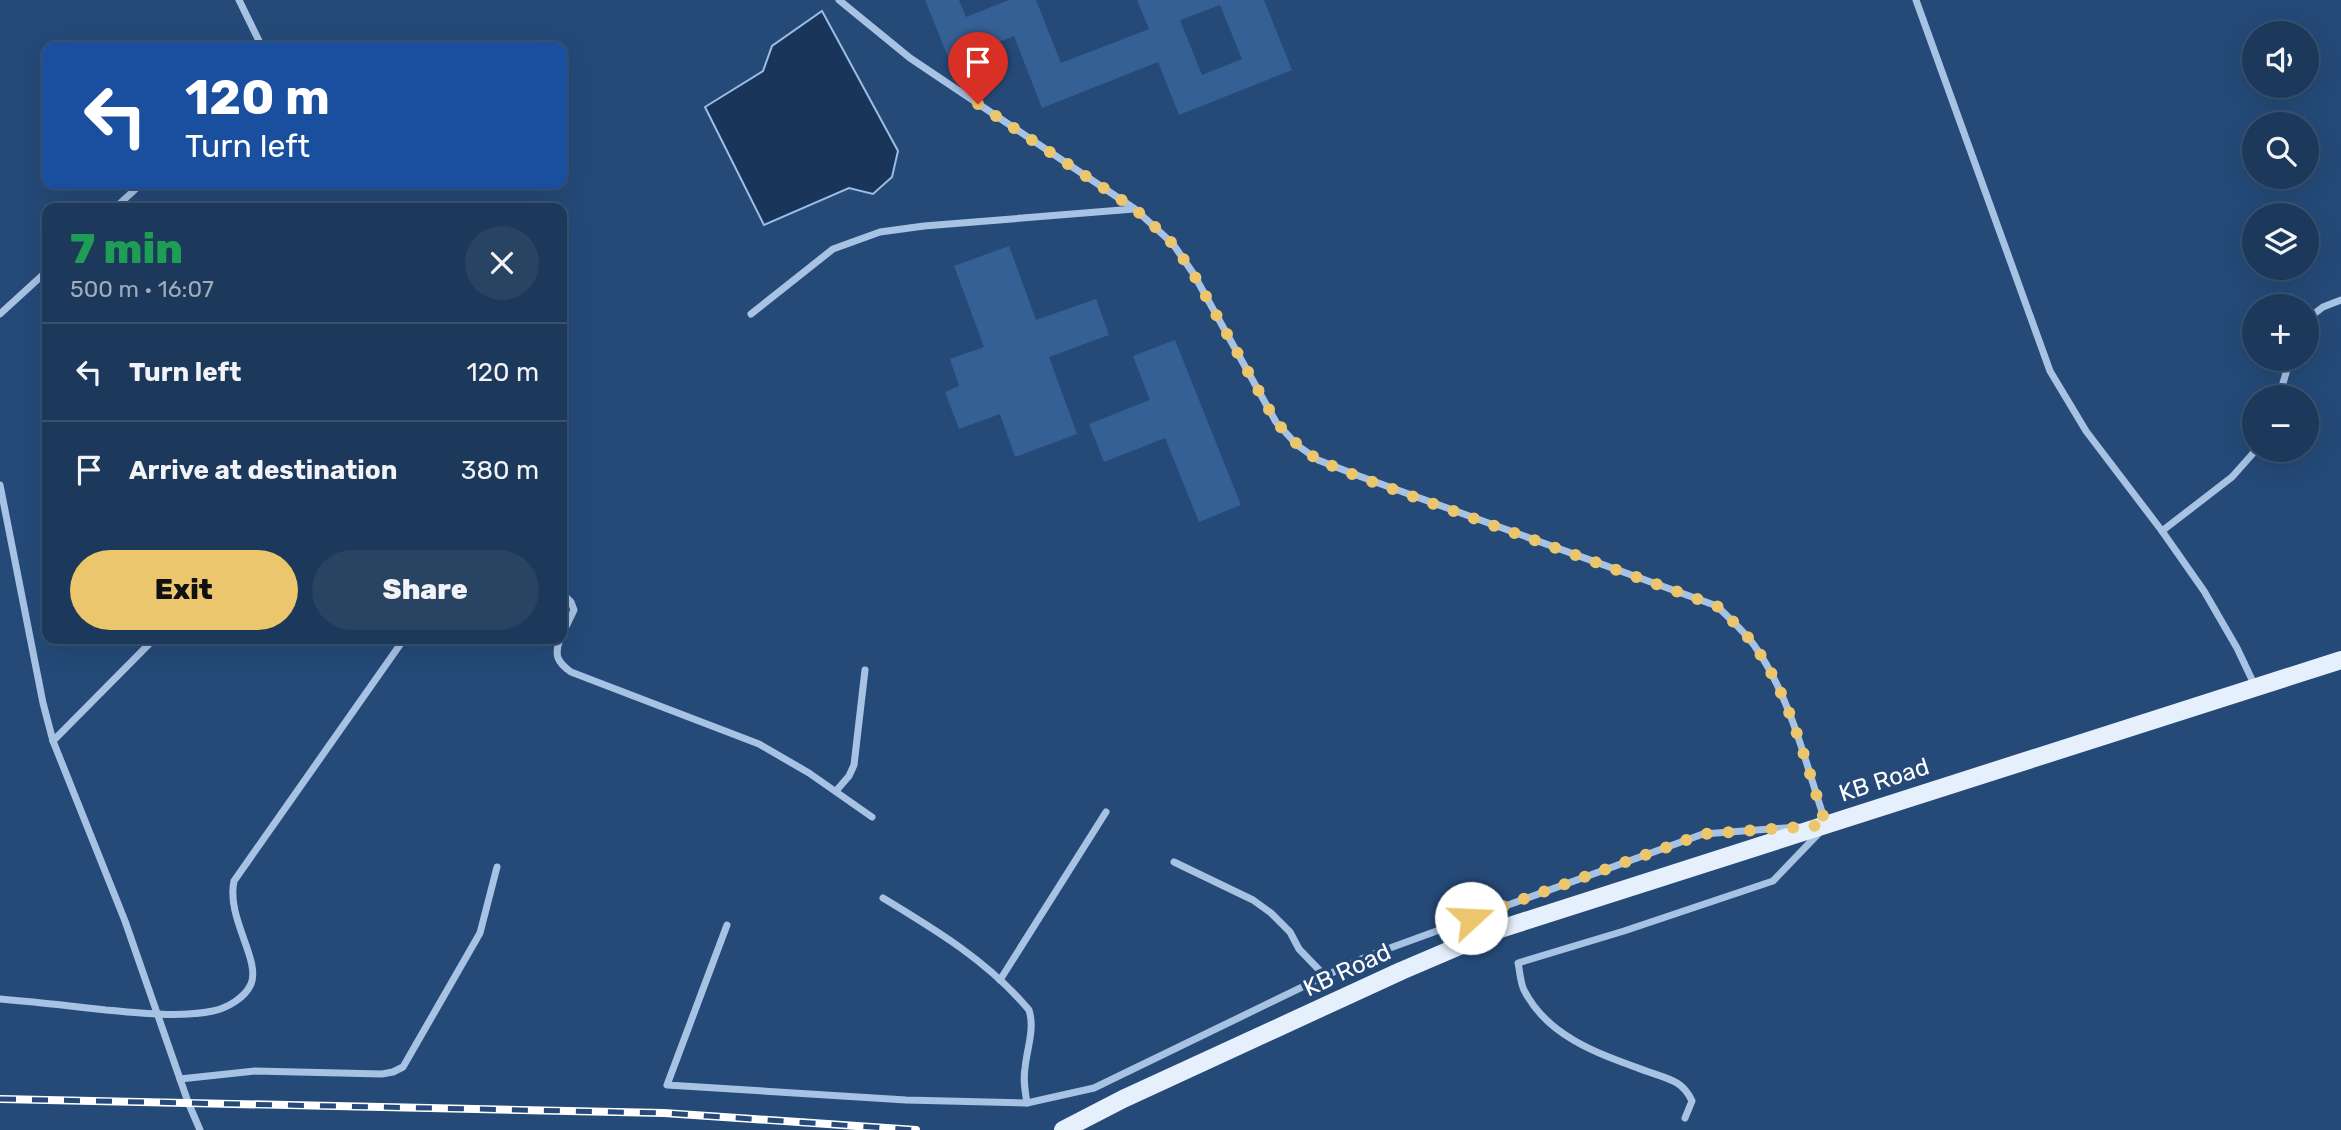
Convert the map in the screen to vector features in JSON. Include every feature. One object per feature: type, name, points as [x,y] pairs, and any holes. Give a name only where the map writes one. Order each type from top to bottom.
[{"type":"main road","name":"KB Road","points":[[1063,1130],[1123,1099],[1445,951],[1497,930],[2341,660]]},
{"type":"street","points":[[239,0],[260,42]]},
{"type":"street","points":[[839,0],[910,58],[1135,209],[1173,244],[1193,273],[1276,422],[1297,444],[1318,460],[1717,606],[1754,645],[1772,674],[1826,825]]},
{"type":"street","points":[[1916,0],[2050,371],[2086,431],[2162,531],[2217,612],[2255,686]]},
{"type":"street","points":[[120,203],[136,189]]},
{"type":"street","points":[[751,314],[833,249],[880,232],[1135,209]]},
{"type":"street","points":[[0,314],[42,276]]},
{"type":"street","points":[[2319,310],[2341,300]]},
{"type":"street","points":[[2162,531],[2232,477],[2245,462]]},
{"type":"street","points":[[0,485],[2,515],[53,741],[125,921],[200,1130]]},
{"type":"street","points":[[567,598],[574,610],[567,625]]},
{"type":"street","points":[[53,741],[149,644]]},
{"type":"street","points":[[0,999],[157,1015],[212,1011],[230,1005],[251,985],[254,970],[233,910],[231,894],[234,881],[400,644]]},
{"type":"street","points":[[558,644],[555,652],[557,659],[571,672],[759,744],[809,773],[872,817]]},
{"type":"street","points":[[836,792],[849,776],[853,765],[865,670]]},
{"type":"street","points":[[1000,980],[1106,812]]},
{"type":"street","points":[[727,925],[667,1085],[905,1100],[1027,1102],[1094,1088],[1368,956],[1703,834],[1826,825]]},
{"type":"street","points":[[1685,1118],[1692,1101],[1686,1088],[1593,1051],[1568,1037],[1552,1024],[1529,998],[1523,988],[1518,963],[1773,881],[1826,825]]},
{"type":"street","points":[[1174,862],[1253,900],[1271,913],[1290,932],[1299,949],[1325,976]]},
{"type":"street","points":[[180,1079],[255,1071],[382,1074],[403,1068],[480,933],[497,867]]},
{"type":"street","points":[[883,898],[956,943],[1000,980],[1029,1010],[1032,1019],[1024,1071],[1027,1102]]},
{"type":"water","points":[[822,11],[898,151],[892,177],[873,194],[849,188],[764,225],[705,107],[763,71],[772,46]]},
{"type":"building","points":[[925,0],[959,0],[966,17],[1009,0],[1036,0],[1061,63],[1149,29],[1137,0],[1264,0],[1292,70],[1179,115],[1158,62],[1042,108],[1014,36],[950,62]],"holes":[[[1220,5],[1242,59],[1202,75],[1180,20]]]},
{"type":"building","points":[[1009,246],[1036,320],[1096,299],[1109,335],[1049,357],[1077,434],[1015,457],[1000,414],[959,429],[945,392],[959,386],[950,359],[984,347],[954,266]]},
{"type":"building","points":[[1175,340],[1241,505],[1199,522],[1165,438],[1104,462],[1089,424],[1150,400],[1133,356]]},
{"type":"railway","points":[[0,1099],[664,1113],[916,1130]]},
{"type":"route","points":[[978,104],[1135,209],[1173,244],[1193,273],[1276,422],[1297,444],[1318,460],[1717,606],[1754,645],[1772,674],[1826,825],[1703,834],[1471,918]]}]
